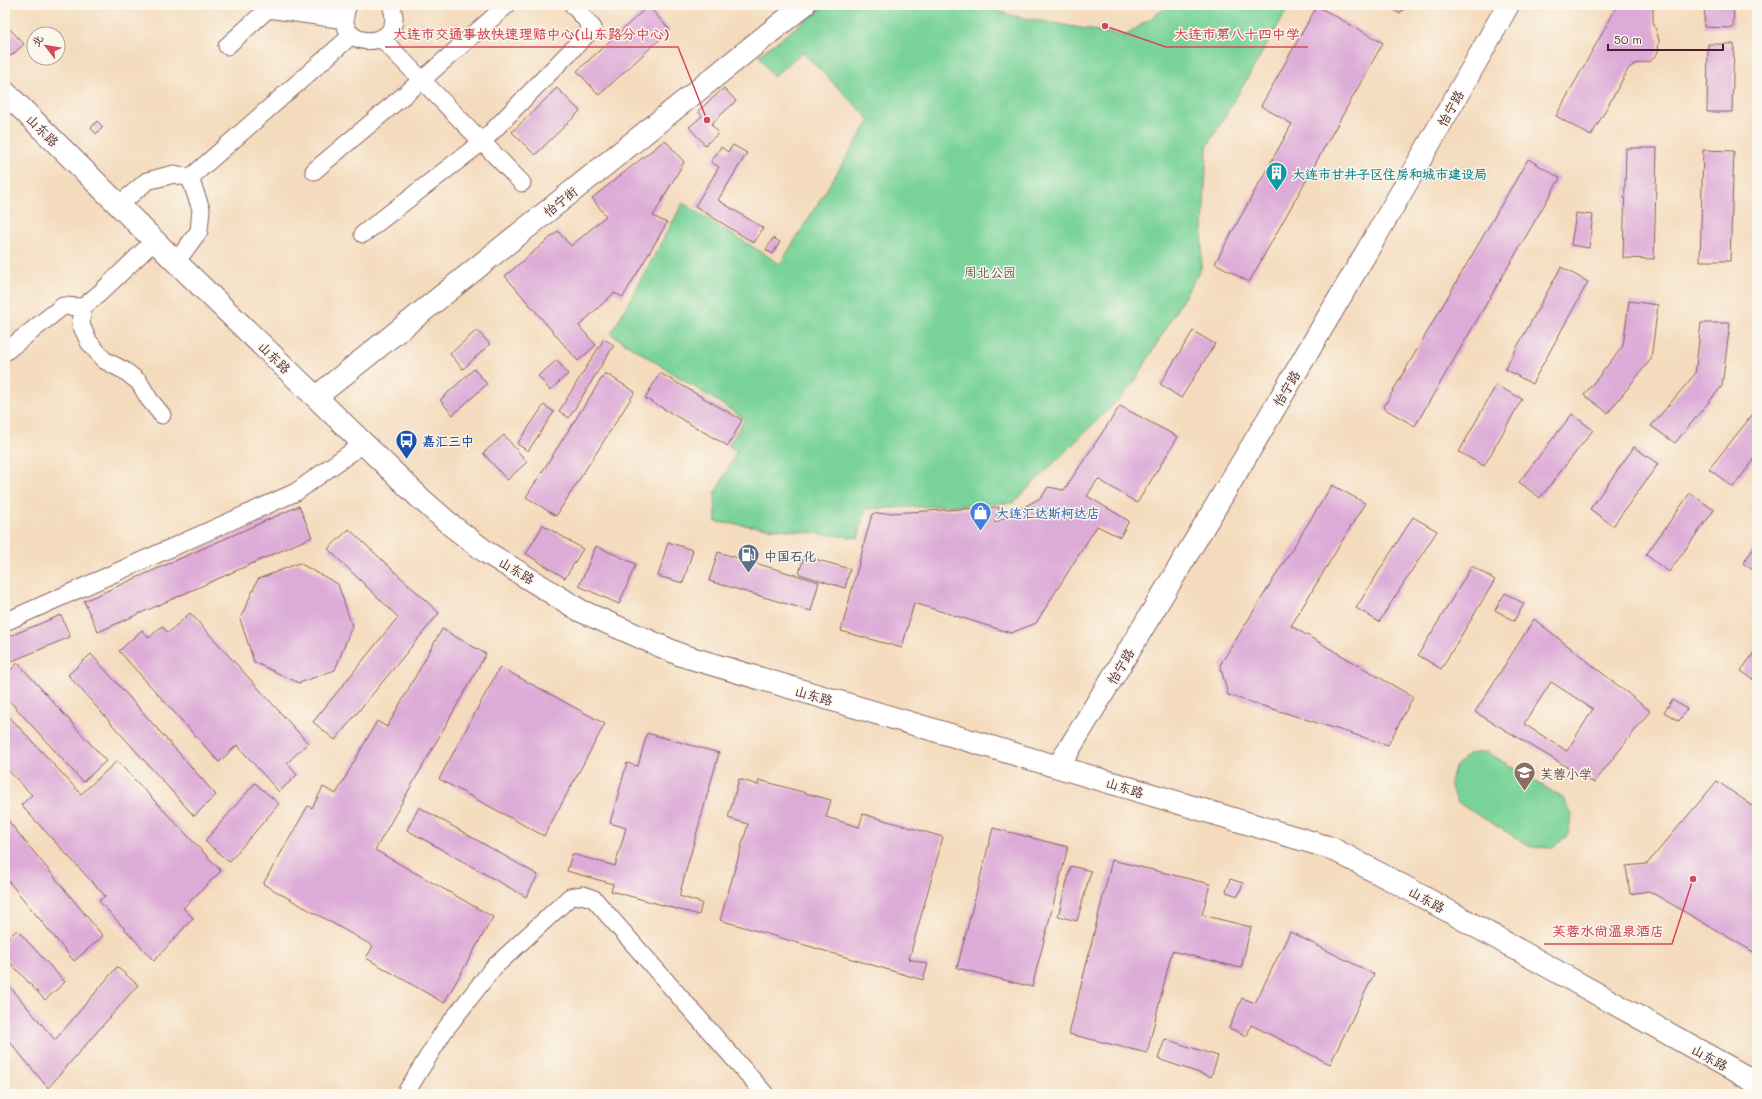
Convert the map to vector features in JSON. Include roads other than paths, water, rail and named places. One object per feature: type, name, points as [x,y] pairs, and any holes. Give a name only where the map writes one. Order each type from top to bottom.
[{"type":"main road","name":"怡宁街","points":[[316,397],[804,5]]},
{"type":"main road","name":"怡宁路","points":[[1058,767],[1313,342],[1429,145],[1508,5]]},
{"type":"main road","name":"山东路","points":[[5,92],[176,262],[420,498],[452,526],[486,552],[581,611],[681,655],[1331,848],[1416,893],[1757,1083]]},
{"type":"street","points":[[227,46],[266,7],[348,20],[366,42],[382,39],[392,27],[394,19],[391,5]]},
{"type":"street","points":[[314,171],[422,80],[507,5]]},
{"type":"street","points":[[363,234],[482,142],[592,28],[573,5]]},
{"type":"street","points":[[190,178],[348,20]]},
{"type":"street","points":[[382,39],[522,183]]},
{"type":"street","points":[[119,205],[147,181],[174,174],[190,178]]},
{"type":"street","points":[[176,262],[199,231],[201,209],[190,178]]},
{"type":"street","points":[[5,352],[63,306],[83,307],[100,293],[155,240]]},
{"type":"street","points":[[83,307],[81,325],[89,342],[104,360],[125,371],[140,382],[149,399],[162,415]]},
{"type":"street","points":[[5,622],[296,492],[364,443]]},
{"type":"street","points":[[404,1094],[444,1031],[493,968],[570,897],[583,895],[594,899],[765,1094]]},
{"type":"place","name":"大连市第八十四中学","points":[[1105,26]]},
{"type":"place","name":"大连市交通事故快速理赔中心(山东路分中心)","points":[[707,120]]},
{"type":"place","name":"大连市甘井子区住房和城市建设局","points":[[1276,192]]},
{"type":"place","name":"嘉汇三中","points":[[406,460]]},
{"type":"place","name":"大连汇达斯柯达店","points":[[980,532]]},
{"type":"place","name":"中国石化","points":[[748,574]]},
{"type":"place","name":"芙蓉小学","points":[[1524,792]]},
{"type":"place","name":"芙蓉水尚温泉酒店","points":[[1693,879]]},
{"type":"park label","name":"周北公园","points":[[990,271]]}]
